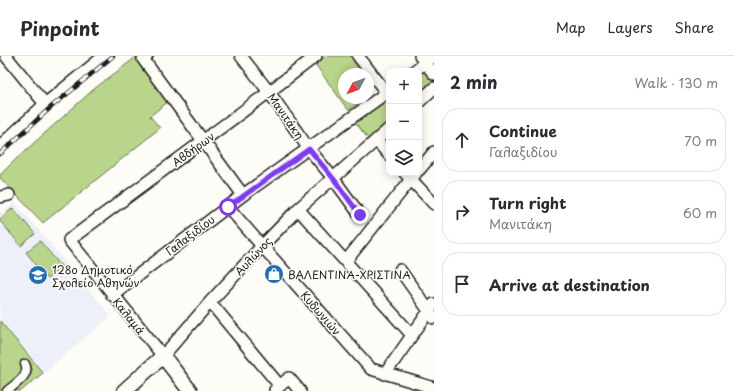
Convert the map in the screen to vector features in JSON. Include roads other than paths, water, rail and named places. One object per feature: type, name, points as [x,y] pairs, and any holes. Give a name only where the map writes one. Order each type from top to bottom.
[{"type":"street","points":[[1,142],[104,56]]},
{"type":"street","name":"Μανιτάκη","points":[[241,56],[269,92],[309,149],[333,178],[360,215]]},
{"type":"street","name":"Αβδήρων","points":[[69,240],[204,141],[316,56]]},
{"type":"street","points":[[358,56],[386,91]]},
{"type":"street","points":[[10,57],[45,104]]},
{"type":"street","points":[[145,57],[243,195]]},
{"type":"street","points":[[417,68],[426,58],[434,74]]},
{"type":"street","points":[[422,99],[434,88]]},
{"type":"street","name":"Γαλαξιδίου","points":[[112,295],[243,195],[386,94]]},
{"type":"street","name":"Αυλώνος","points":[[124,391],[162,356],[210,302],[298,209],[386,132]]},
{"type":"street","points":[[376,140],[386,152]]},
{"type":"street","points":[[422,166],[434,152]]},
{"type":"street","points":[[346,261],[409,176]]},
{"type":"street","points":[[411,176],[434,204]]},
{"type":"street","name":"Κυδωνιών","points":[[228,207],[371,369],[434,388]]},
{"type":"street","points":[[298,209],[412,335]]},
{"type":"street","name":"Καλαμά","points":[[69,240],[190,391]]},
{"type":"street","points":[[386,374],[412,335],[432,311],[400,270]]},
{"type":"street","points":[[210,302],[277,389],[289,378],[300,391]]},
{"type":"street","points":[[7,391],[27,372],[25,364]]},
{"type":"railway","points":[[0,154],[50,108],[113,56]]},
{"type":"place","name":"ΒΑΛΕΝΤΙΝΑ-ΧΡΙΣΤΙΝΑ","points":[[274,274]]},
{"type":"place","name":"128ο Δημοτικό Σχολείο Αθηνών","points":[[38,275]]}]
